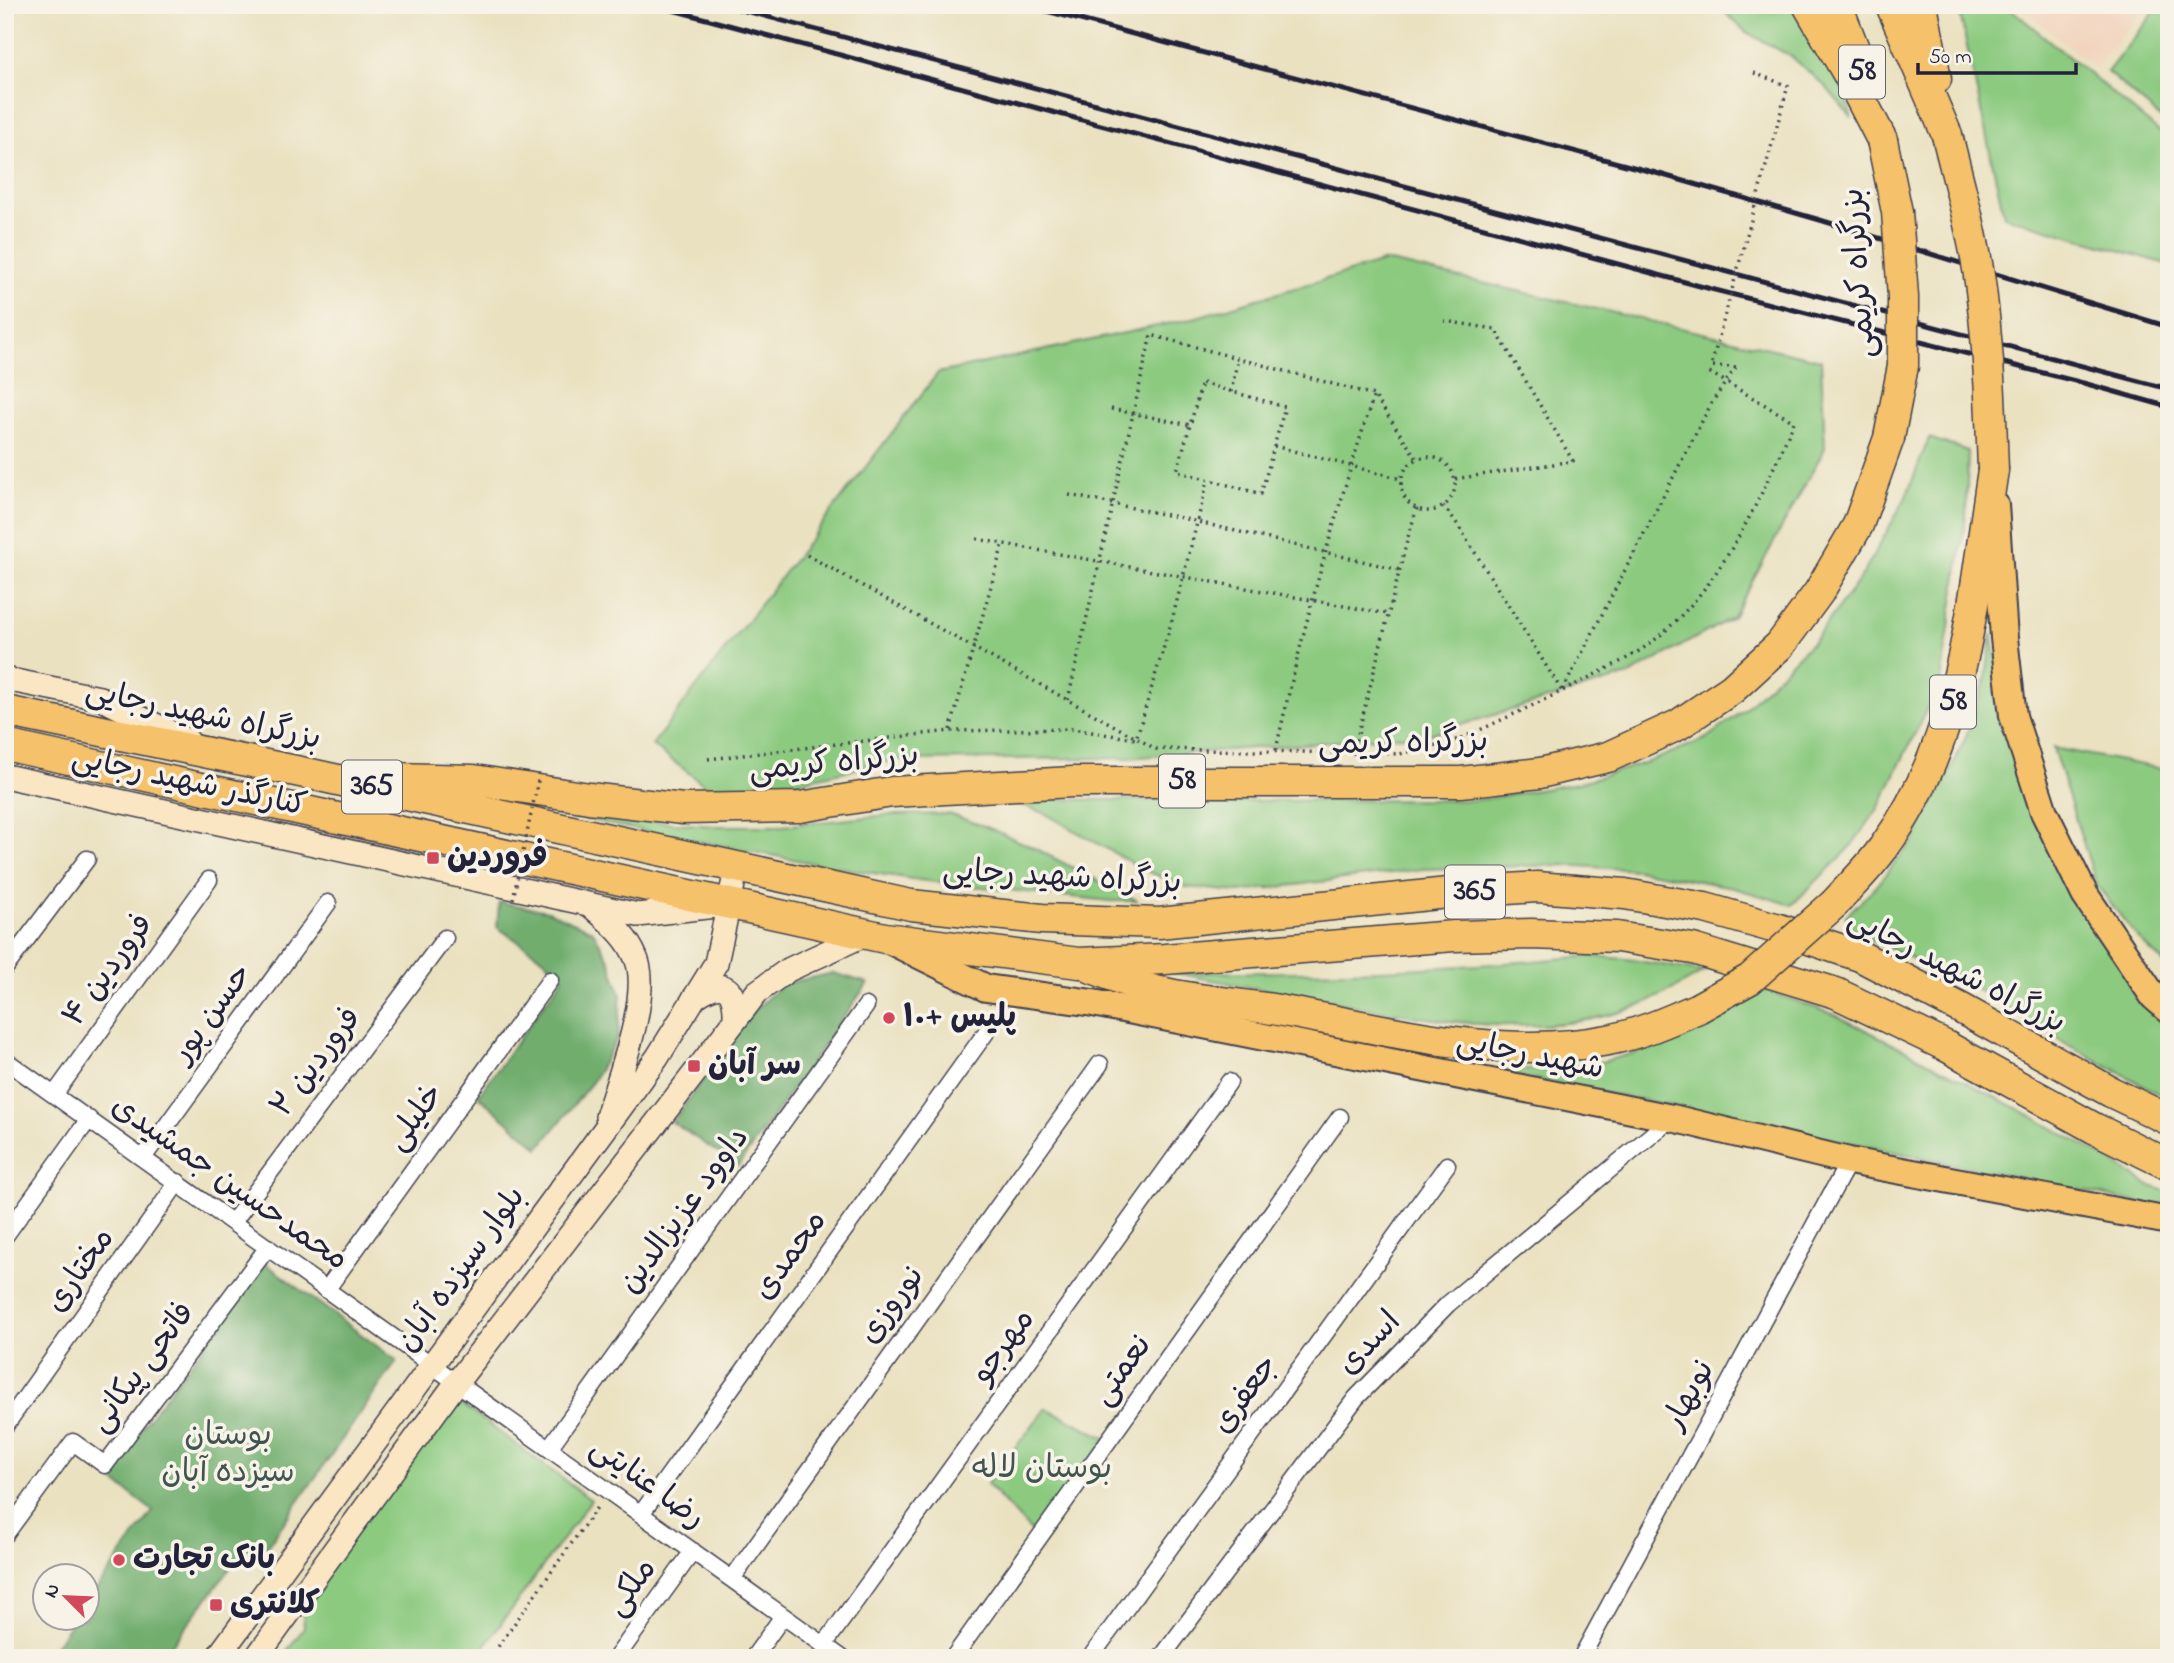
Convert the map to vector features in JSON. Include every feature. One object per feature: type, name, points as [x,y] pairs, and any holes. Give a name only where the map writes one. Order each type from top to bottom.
[{"type":"highway","points":[[1808,5],[1882,140]]},
{"type":"highway","name":"بزرگراه کریمی","points":[[315,775],[474,780],[683,809],[800,807],[892,792],[1073,782],[1461,782],[1540,773],[1608,757],[1678,725],[1732,689],[1780,645],[1819,592],[1858,525],[1889,438],[1903,366],[1903,297],[1897,212],[1882,140],[1859,60],[1837,5]]},
{"type":"highway","name":"58","points":[[1079,963],[1153,990],[1422,1037],[1500,1047],[1560,1047],[1610,1040],[1660,1025],[1698,1008],[1750,979],[1835,904],[1885,847],[1920,788],[1950,713],[1969,636],[1993,470],[1991,399],[1982,295],[1963,202],[1947,135],[1891,5]]},
{"type":"highway","points":[[1922,5],[1947,135]]},
{"type":"highway","name":"بزرگراه شهید رجایی","points":[[5,711],[315,775],[911,905],[1042,919],[1159,923],[1537,887],[1625,894],[1705,908],[1779,929],[1860,957],[2169,1121]]},
{"type":"highway","name":"365","points":[[5,746],[875,936],[1079,963],[1166,959],[1454,936],[1531,934],[1617,937],[1693,949],[1836,993],[1944,1045],[2094,1128],[2169,1165]]},
{"type":"main road","points":[[1993,470],[2004,638],[2013,716],[2044,812],[2085,895],[2154,997],[2169,1010]]},
{"type":"main road","name":"کنارگذر شهید رجایی","points":[[5,679],[100,698],[212,753]]},
{"type":"main road","name":"کنارگذر شهید رجایی","points":[[5,776],[638,915],[729,904]]},
{"type":"main road","name":"بلوار سیزده آبان","points":[[217,1658],[426,1359],[602,1134],[657,1058],[716,963],[737,866]]},
{"type":"main road","points":[[587,904],[618,930],[637,959],[641,990],[633,1031],[602,1134]]},
{"type":"main road","name":"بلوار سیزده آبان","points":[[256,1658],[457,1382],[757,992],[788,970],[875,936]]},
{"type":"main road","name":"شهید رجایی","points":[[875,936],[986,988],[1093,1003],[1672,1118],[1849,1161],[2169,1221]]},
{"type":"main road","points":[[694,998],[709,987],[716,986],[730,991],[735,998],[735,1018]]},
{"type":"street","points":[[5,968],[87,859]]},
{"type":"street","name":"فروردین ۴","points":[[54,1095],[209,880]]},
{"type":"street","name":"حسن پور","points":[[143,1158],[328,903]]},
{"type":"street","name":"فروردین ۲","points":[[233,1222],[446,938]]},
{"type":"street","name":"خلیلی","points":[[327,1289],[550,980]]},
{"type":"street","name":"داوود عزیزالدین","points":[[549,1448],[866,1006]]},
{"type":"street","name":"محمدی","points":[[641,1514],[987,1031]]},
{"type":"street","name":"محمدحسین جمشیدی","points":[[5,1060],[426,1359]]},
{"type":"street","name":"نوروزی","points":[[732,1579],[1100,1064]]},
{"type":"street","name":"مهرجو","points":[[824,1645],[1230,1082]]},
{"type":"street","name":"نعمتی","points":[[953,1658],[1340,1117]]},
{"type":"street","name":"اسدی","points":[[1161,1658],[1356,1398],[1448,1304],[1672,1118]]},
{"type":"street","points":[[5,1236],[89,1119]]},
{"type":"street","name":"نوبهار","points":[[1581,1658],[1849,1161]]},
{"type":"street","name":"جعفری","points":[[1090,1658],[1447,1165]]},
{"type":"street","name":"مختاری","points":[[5,1426],[178,1182]]},
{"type":"street","name":"فاتحی پیکانی","points":[[5,1535],[73,1442],[105,1465],[268,1247]]},
{"type":"street","name":"رضا عنایتی","points":[[426,1359],[842,1658]]},
{"type":"street","name":"ملکی","points":[[616,1658],[693,1551]]},
{"type":"street","points":[[753,1658],[783,1616]]},
{"type":"path","points":[[1562,691],[1706,414],[1736,367],[1711,366],[1788,86],[1754,73]]},
{"type":"path","points":[[1444,321],[1495,329],[1573,461],[1454,479]]},
{"type":"path","points":[[1068,700],[1151,335],[1374,395],[1417,459]]},
{"type":"path","points":[[1231,392],[1238,358]]},
{"type":"path","points":[[807,555],[1156,748],[1182,751],[1276,750],[1400,754],[1460,739],[1562,691],[1642,649],[1696,601],[1715,574],[1754,505],[1794,422],[1709,372]]},
{"type":"path","points":[[1202,383],[1286,407],[1261,494],[1177,471],[1190,425],[1202,383]]},
{"type":"path","points":[[1276,750],[1314,599],[1374,395]]},
{"type":"path","points":[[1111,409],[1190,425]]},
{"type":"path","points":[[1274,446],[1401,479]]},
{"type":"path","points":[[1434,458],[1449,467],[1454,479],[1453,492],[1443,506],[1426,511],[1417,508],[1404,496],[1401,479],[1410,464],[1417,459],[1434,458]]},
{"type":"path","points":[[1136,739],[1184,575],[1208,480]]},
{"type":"path","points":[[1069,495],[1198,521],[1400,570]]},
{"type":"path","points":[[1443,506],[1454,519],[1562,691]]},
{"type":"path","points":[[1346,781],[1417,508]]},
{"type":"path","points":[[977,539],[1388,614]]},
{"type":"path","points":[[950,731],[1003,544]]},
{"type":"path","points":[[708,759],[950,731],[1072,729],[1136,739]]},
{"type":"path","points":[[513,899],[538,776]]},
{"type":"path","points":[[490,1658],[609,1491]]},
{"type":"shaded area","points":[[2019,5],[2147,5],[2095,68]]},
{"type":"green space","points":[[1717,5],[1795,5],[1845,92],[1852,118],[1826,87],[1792,57],[1746,32]]},
{"type":"green space","points":[[1958,5],[2006,5],[2169,140],[2169,265],[2004,216]]},
{"type":"green space","points":[[2160,5],[2169,5],[2169,125],[2107,72]]},
{"type":"green space","points":[[1386,261],[1821,360],[1825,448],[1733,617],[1629,675],[1430,734],[1128,758],[894,760],[723,799],[652,745],[938,373],[1190,319]]},
{"type":"green space","points":[[1929,438],[1968,451],[1966,516],[1941,680],[1878,809],[1848,850],[1792,905],[1727,886],[1638,870],[1563,865],[1423,869],[1238,892],[1186,887],[1144,870],[1044,813],[1005,799],[1479,800],[1578,783],[1651,761],[1705,739],[1743,711],[1815,639],[1862,576],[1905,499]]},
{"type":"green space","points":[[1992,634],[2014,756],[2169,1021],[2169,1099],[2072,1047],[1959,979],[1852,932],[1846,916],[1875,887],[1913,841],[1965,739],[1986,678]]},
{"type":"green space","points":[[2053,748],[2169,770],[2169,968],[2137,937],[2097,886]]},
{"type":"green space","points":[[559,807],[646,821],[714,826],[782,826],[888,815],[950,814],[1028,845],[1138,901],[1110,901],[918,880],[823,865],[560,815]]},
{"type":"green space","points":[[499,902],[548,911],[593,931],[609,959],[621,995],[618,1037],[593,1081],[539,1148],[478,1096],[563,978],[544,959],[497,927]]},
{"type":"green space","points":[[1588,956],[1627,959],[1704,972],[1633,1008],[1595,1018],[1517,1026],[1399,1014],[1170,972],[1379,970]]},
{"type":"green space","points":[[833,973],[868,983],[738,1166],[672,1122],[751,1014],[782,984]]},
{"type":"green space","points":[[1765,990],[1833,1014],[2022,1111],[2110,1160],[2148,1185],[2169,1192],[2169,1209],[1664,1104],[1484,1070],[1549,1070],[1594,1064],[1653,1048],[1706,1029]]},
{"type":"green space","name":"بوستان سیزده آبان","points":[[266,1264],[397,1361],[266,1548],[231,1567],[162,1658],[46,1658],[65,1632],[102,1632],[102,1582],[153,1511],[106,1475]]},
{"type":"green space","name":"بوستان سیزده آبان","points":[[455,1399],[591,1500],[476,1658],[282,1658],[304,1628],[302,1602]]},
{"type":"green space","name":"بوستان لاله","points":[[1046,1408],[1108,1439],[1036,1537],[987,1484]]},
{"type":"railway","points":[[654,5],[1711,289],[2169,407]]},
{"type":"railway","points":[[723,5],[2169,389]]},
{"type":"railway","points":[[1024,5],[1656,173],[1820,220],[2169,327]]},
{"type":"place","name":"فروردین","points":[[433,858]]},
{"type":"place","name":"پلیس +۱۰","points":[[889,1018]]},
{"type":"place","name":"سر آبان","points":[[694,1066]]},
{"type":"place","name":"بانک تجارت","points":[[119,1560]]},
{"type":"place","name":"کلانتری","points":[[216,1605]]}]
